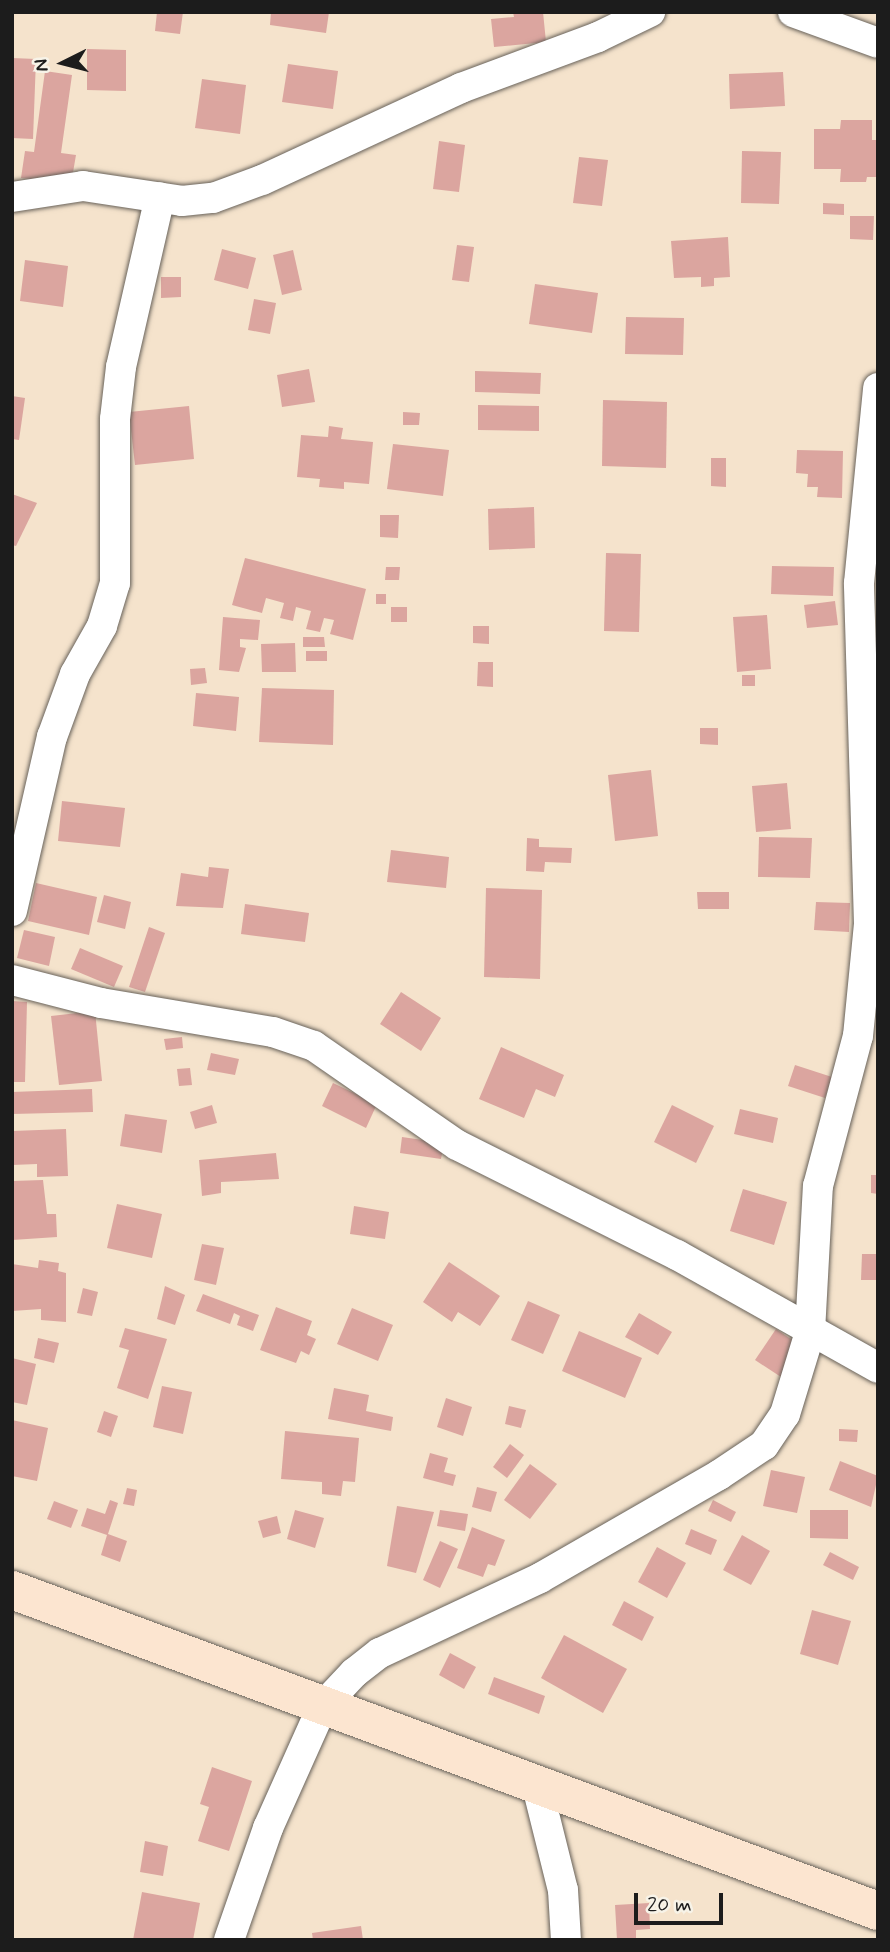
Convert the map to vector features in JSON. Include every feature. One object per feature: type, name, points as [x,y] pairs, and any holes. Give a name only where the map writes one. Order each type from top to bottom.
[{"type":"main road","points":[[12,1590],[878,1911]]},
{"type":"street","points":[[12,197],[83,186],[182,201],[213,198],[262,180],[461,88],[598,37],[650,12]]},
{"type":"street","points":[[793,12],[878,43]]},
{"type":"street","points":[[12,911],[52,737],[75,674],[102,626],[115,583],[115,419],[121,366],[160,197]]},
{"type":"street","points":[[229,1940],[268,1829],[322,1707],[380,1653],[540,1578],[764,1445],[785,1415],[810,1332],[818,1186],[858,1037],[869,924],[859,583],[878,388]]},
{"type":"street","points":[[12,980],[101,1003],[273,1032],[314,1046],[457,1145],[677,1255],[878,1368]]},
{"type":"street","points":[[537,1786],[563,1890],[566,1940]]},
{"type":"building","points":[[157,12],[183,12],[180,34],[155,31]]},
{"type":"building","points":[[271,12],[329,12],[326,33],[270,25]]},
{"type":"building","points":[[513,12],[543,12],[546,42],[494,47],[491,19],[514,17]]},
{"type":"building","points":[[87,49],[126,50],[126,91],[87,90]]},
{"type":"building","points":[[12,58],[36,59],[33,139],[12,138]]},
{"type":"building","points":[[288,64],[338,71],[333,109],[282,102]]},
{"type":"building","points":[[45,71],[72,75],[61,153],[76,155],[71,184],[21,178],[25,151],[34,152]]},
{"type":"building","points":[[783,72],[785,106],[730,109],[729,74]]},
{"type":"building","points":[[202,79],[246,85],[240,134],[195,128]]},
{"type":"building","points":[[841,120],[872,120],[872,140],[878,140],[878,177],[867,177],[866,182],[840,182],[841,169],[814,169],[814,129],[840,129]]},
{"type":"building","points":[[439,141],[465,145],[459,192],[433,189]]},
{"type":"building","points":[[742,151],[781,152],[779,204],[741,203]]},
{"type":"building","points":[[579,157],[608,160],[602,206],[573,203]]},
{"type":"building","points":[[823,203],[844,204],[844,215],[823,214]]},
{"type":"building","points":[[850,216],[874,216],[873,240],[850,239]]},
{"type":"building","points":[[728,237],[730,277],[714,278],[714,286],[701,287],[701,277],[674,278],[671,241]]},
{"type":"building","points":[[457,245],[474,247],[469,282],[452,280]]},
{"type":"building","points":[[222,249],[256,258],[248,289],[214,280]]},
{"type":"building","points":[[293,250],[302,290],[282,295],[273,255]]},
{"type":"building","points":[[25,260],[68,266],[63,307],[20,301]]},
{"type":"building","points":[[161,277],[181,277],[181,297],[161,298]]},
{"type":"building","points":[[535,284],[598,293],[592,333],[529,324]]},
{"type":"building","points":[[254,299],[276,303],[270,334],[248,330]]},
{"type":"building","points":[[626,317],[684,318],[683,355],[625,354]]},
{"type":"building","points":[[309,369],[315,402],[282,407],[277,375]]},
{"type":"building","points":[[475,371],[541,373],[540,394],[475,392]]},
{"type":"building","points":[[12,396],[25,398],[19,440],[12,439]]},
{"type":"building","points":[[603,400],[667,402],[666,468],[602,466]]},
{"type":"building","points":[[478,405],[539,406],[539,431],[478,430]]},
{"type":"building","points":[[189,406],[194,459],[135,465],[129,412]]},
{"type":"building","points":[[403,412],[420,413],[419,425],[403,425]]},
{"type":"building","points":[[329,426],[343,428],[341,439],[373,442],[369,484],[344,482],[344,489],[319,487],[320,479],[297,477],[301,435],[328,437]]},
{"type":"building","points":[[393,444],[449,450],[443,496],[387,489]]},
{"type":"building","points":[[797,450],[843,451],[842,498],[817,497],[818,487],[807,487],[808,474],[796,473]]},
{"type":"building","points":[[711,458],[726,458],[726,487],[711,486]]},
{"type":"building","points":[[12,494],[37,503],[16,546],[12,545]]},
{"type":"building","points":[[534,507],[535,548],[489,550],[488,509]]},
{"type":"building","points":[[380,515],[399,515],[398,538],[380,537]]},
{"type":"building","points":[[606,553],[641,554],[639,632],[604,631]]},
{"type":"building","points":[[245,558],[366,589],[353,640],[330,634],[334,620],[324,618],[320,632],[306,629],[311,611],[296,607],[293,621],[280,618],[284,603],[266,598],[262,613],[232,605]]},
{"type":"building","points":[[772,566],[834,567],[833,596],[771,594]]},
{"type":"building","points":[[386,567],[400,567],[399,580],[385,580]]},
{"type":"building","points":[[376,594],[386,594],[386,604],[376,604]]},
{"type":"building","points":[[835,601],[838,625],[807,628],[804,605]]},
{"type":"building","points":[[391,607],[407,607],[407,622],[391,622]]},
{"type":"building","points":[[767,615],[771,669],[737,672],[733,617]]},
{"type":"building","points":[[223,617],[260,620],[258,640],[240,639],[240,647],[246,648],[239,672],[219,670]]},
{"type":"building","points":[[473,626],[489,626],[489,644],[473,643]]},
{"type":"building","points":[[303,637],[324,637],[325,647],[303,647]]},
{"type":"building","points":[[295,643],[296,672],[262,672],[261,644]]},
{"type":"building","points":[[306,651],[327,651],[327,661],[306,661]]},
{"type":"building","points":[[478,662],[493,662],[493,687],[477,686]]},
{"type":"building","points":[[205,668],[207,683],[191,685],[190,669]]},
{"type":"building","points":[[742,675],[755,675],[755,686],[742,686]]},
{"type":"building","points":[[262,688],[334,690],[333,745],[259,742]]},
{"type":"building","points":[[196,693],[239,697],[236,731],[193,726]]},
{"type":"building","points":[[700,728],[718,728],[718,745],[700,744]]},
{"type":"building","points":[[651,770],[658,836],[615,841],[608,775]]},
{"type":"building","points":[[787,783],[791,829],[756,832],[752,786]]},
{"type":"building","points":[[62,801],[125,808],[120,847],[58,841]]},
{"type":"building","points":[[759,837],[812,838],[810,878],[758,877]]},
{"type":"building","points":[[527,838],[539,839],[539,847],[572,848],[571,863],[545,862],[544,872],[526,871]]},
{"type":"building","points":[[391,850],[449,857],[446,888],[387,882]]},
{"type":"building","points":[[209,867],[229,869],[223,908],[176,906],[181,873],[208,877]]},
{"type":"building","points":[[36,883],[97,897],[89,935],[28,921]]},
{"type":"building","points":[[486,888],[542,890],[540,979],[484,977]]},
{"type":"building","points":[[697,892],[729,892],[729,909],[698,909]]},
{"type":"building","points":[[104,895],[131,902],[125,929],[97,922]]},
{"type":"building","points":[[816,902],[850,903],[849,932],[814,930]]},
{"type":"building","points":[[245,904],[309,913],[305,942],[241,934]]},
{"type":"building","points":[[149,927],[165,933],[145,992],[129,987]]},
{"type":"building","points":[[24,930],[55,937],[49,966],[17,958]]},
{"type":"building","points":[[80,948],[123,966],[114,987],[71,969]]},
{"type":"building","points":[[401,992],[441,1018],[421,1051],[380,1024]]},
{"type":"building","points":[[12,1001],[27,1002],[25,1082],[12,1082]]},
{"type":"building","points":[[95,1011],[102,1081],[59,1085],[51,1016]]},
{"type":"building","points":[[182,1037],[183,1048],[166,1050],[164,1039]]},
{"type":"building","points":[[501,1047],[564,1075],[555,1097],[536,1089],[524,1118],[479,1099]]},
{"type":"building","points":[[211,1053],[239,1059],[235,1075],[207,1070]]},
{"type":"building","points":[[795,1065],[832,1077],[825,1098],[788,1086]]},
{"type":"building","points":[[190,1068],[192,1085],[179,1086],[177,1069]]},
{"type":"building","points":[[333,1083],[377,1104],[366,1128],[322,1106]]},
{"type":"building","points":[[92,1089],[93,1112],[12,1114],[12,1092]]},
{"type":"building","points":[[212,1105],[217,1123],[195,1129],[190,1112]]},
{"type":"building","points":[[672,1105],[714,1126],[696,1163],[654,1142]]},
{"type":"building","points":[[740,1109],[778,1118],[773,1143],[734,1134]]},
{"type":"building","points":[[125,1114],[167,1120],[162,1153],[120,1146]]},
{"type":"building","points":[[66,1129],[68,1176],[37,1177],[37,1164],[12,1165],[12,1131]]},
{"type":"building","points":[[402,1137],[444,1143],[441,1159],[400,1153]]},
{"type":"building","points":[[276,1153],[279,1179],[221,1182],[221,1193],[202,1196],[199,1160]]},
{"type":"building","points":[[871,1175],[878,1175],[878,1194],[871,1193]]},
{"type":"building","points":[[43,1180],[47,1214],[56,1214],[57,1237],[12,1240],[12,1181]]},
{"type":"building","points":[[743,1189],[787,1202],[774,1245],[730,1231]]},
{"type":"building","points":[[117,1204],[162,1214],[152,1258],[107,1248]]},
{"type":"building","points":[[354,1206],[389,1212],[385,1239],[350,1234]]},
{"type":"building","points":[[202,1244],[224,1248],[216,1285],[194,1280]]},
{"type":"building","points":[[862,1254],[878,1254],[878,1280],[861,1280]]},
{"type":"building","points":[[39,1260],[59,1263],[58,1271],[66,1273],[66,1322],[41,1320],[41,1309],[12,1311],[12,1264],[38,1268]]},
{"type":"building","points":[[449,1262],[500,1296],[480,1326],[458,1312],[452,1322],[423,1302]]},
{"type":"building","points":[[165,1286],[185,1295],[175,1325],[157,1319]]},
{"type":"building","points":[[83,1288],[98,1292],[92,1316],[77,1313]]},
{"type":"building","points":[[203,1294],[259,1315],[253,1331],[237,1325],[240,1316],[234,1313],[230,1324],[196,1311]]},
{"type":"building","points":[[528,1301],[560,1315],[543,1354],[511,1340]]},
{"type":"building","points":[[276,1307],[312,1321],[307,1335],[316,1339],[309,1355],[301,1351],[296,1363],[260,1350]]},
{"type":"building","points":[[352,1308],[393,1325],[378,1361],[337,1344]]},
{"type":"building","points":[[639,1313],[672,1332],[658,1355],[625,1337]]},
{"type":"building","points":[[125,1328],[167,1339],[148,1399],[117,1388],[129,1350],[119,1347]]},
{"type":"building","points":[[776,1329],[801,1346],[781,1377],[755,1360]]},
{"type":"building","points":[[579,1331],[642,1358],[625,1398],[562,1371]]},
{"type":"building","points":[[38,1338],[59,1343],[54,1363],[34,1358]]},
{"type":"building","points":[[12,1358],[36,1364],[27,1405],[12,1402]]},
{"type":"building","points":[[162,1386],[192,1392],[183,1434],[153,1427]]},
{"type":"building","points":[[334,1388],[369,1395],[366,1411],[393,1417],[391,1431],[328,1419]]},
{"type":"building","points":[[446,1398],[472,1407],[463,1436],[437,1427]]},
{"type":"building","points":[[509,1406],[526,1410],[521,1428],[505,1424]]},
{"type":"building","points":[[104,1411],[118,1416],[111,1437],[97,1432]]},
{"type":"building","points":[[12,1420],[48,1428],[37,1481],[12,1476]]},
{"type":"building","points":[[839,1429],[858,1430],[857,1442],[839,1441]]},
{"type":"building","points":[[285,1431],[359,1438],[355,1482],[343,1481],[341,1496],[322,1494],[322,1482],[281,1479]]},
{"type":"building","points":[[510,1444],[524,1455],[507,1478],[493,1467]]},
{"type":"building","points":[[430,1453],[448,1458],[444,1472],[456,1475],[453,1486],[423,1478]]},
{"type":"building","points":[[840,1461],[878,1476],[871,1507],[829,1490]]},
{"type":"building","points":[[530,1464],[557,1484],[530,1519],[504,1500]]},
{"type":"building","points":[[771,1470],[805,1477],[797,1513],[763,1506]]},
{"type":"building","points":[[477,1487],[497,1492],[491,1512],[472,1507]]},
{"type":"building","points":[[127,1488],[137,1490],[134,1506],[123,1504]]},
{"type":"building","points":[[110,1500],[118,1503],[108,1534],[127,1541],[120,1562],[101,1555],[107,1535],[81,1526],[87,1508],[105,1514]]},
{"type":"building","points":[[713,1500],[736,1512],[731,1522],[708,1511]]},
{"type":"building","points":[[54,1501],[78,1510],[71,1528],[47,1519]]},
{"type":"building","points":[[397,1506],[434,1512],[416,1573],[387,1566]]},
{"type":"building","points":[[295,1510],[324,1518],[315,1548],[287,1539]]},
{"type":"building","points":[[440,1510],[468,1514],[465,1531],[437,1526]]},
{"type":"building","points":[[810,1510],[848,1510],[848,1539],[810,1538]]},
{"type":"building","points":[[277,1516],[281,1533],[263,1538],[258,1521]]},
{"type":"building","points":[[472,1527],[505,1540],[495,1566],[488,1564],[483,1577],[457,1568]]},
{"type":"building","points":[[691,1529],[717,1540],[711,1555],[685,1544]]},
{"type":"building","points":[[742,1535],[770,1551],[751,1585],[723,1570]]},
{"type":"building","points":[[440,1541],[458,1549],[440,1588],[423,1580]]},
{"type":"building","points":[[657,1547],[686,1563],[667,1598],[638,1582]]},
{"type":"building","points":[[830,1552],[859,1567],[853,1580],[823,1565]]},
{"type":"building","points":[[624,1601],[654,1617],[642,1641],[612,1625]]},
{"type":"building","points":[[812,1610],[851,1621],[838,1665],[800,1654]]},
{"type":"building","points":[[564,1635],[627,1669],[603,1713],[541,1678]]},
{"type":"building","points":[[450,1653],[476,1667],[464,1689],[439,1675]]},
{"type":"building","points":[[494,1677],[545,1696],[539,1714],[488,1694]]},
{"type":"building","points":[[212,1767],[252,1781],[229,1851],[198,1841],[209,1807],[200,1804]]},
{"type":"building","points":[[145,1841],[168,1846],[163,1876],[140,1872]]},
{"type":"building","points":[[142,1892],[200,1903],[193,1940],[133,1940]]},
{"type":"building","points":[[649,1903],[650,1929],[636,1930],[636,1940],[617,1940],[615,1905]]},
{"type":"building","points":[[361,1926],[363,1940],[313,1940],[312,1933]]}]
